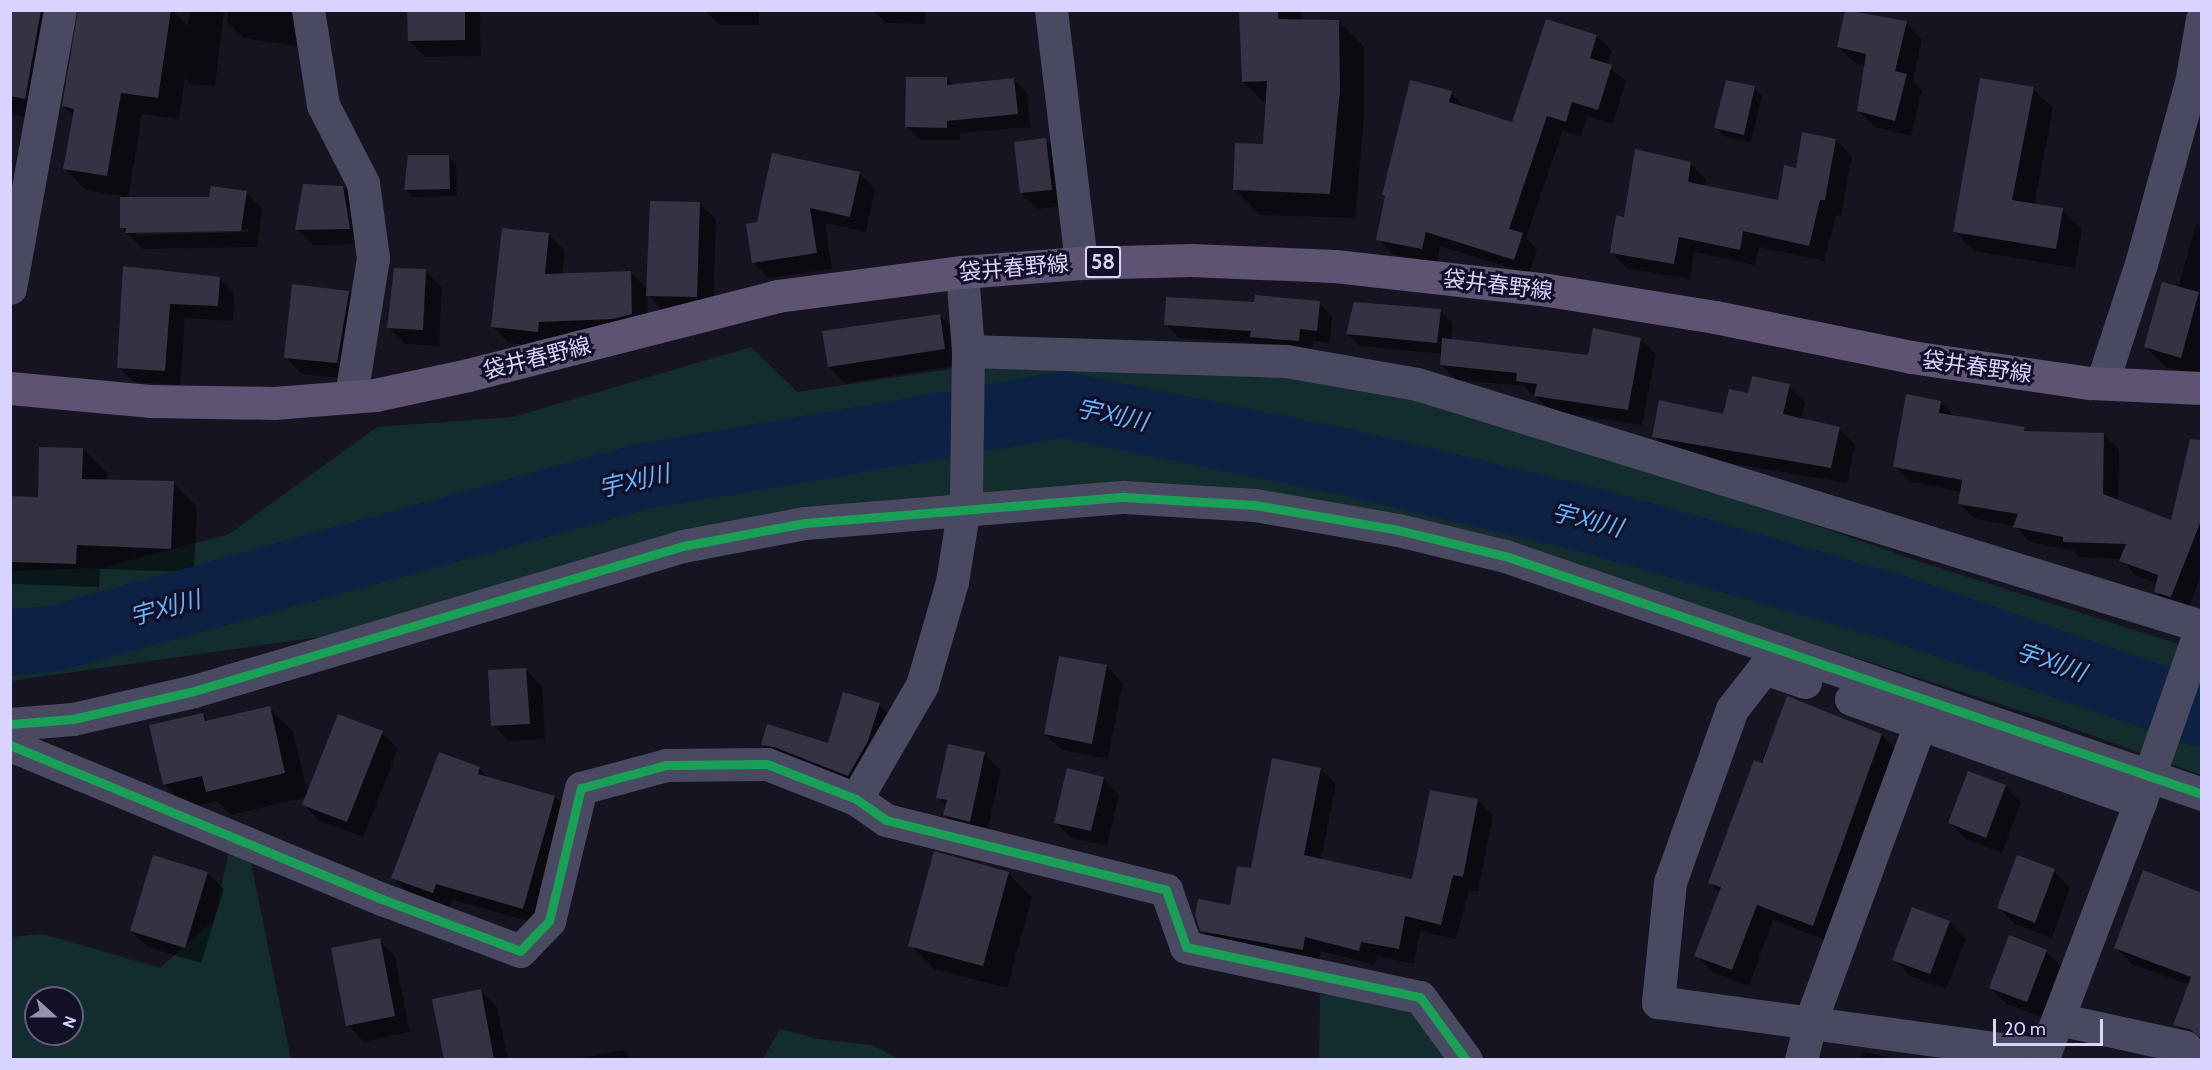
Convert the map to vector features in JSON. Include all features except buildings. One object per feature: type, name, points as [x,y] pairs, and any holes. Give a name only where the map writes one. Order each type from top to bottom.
[{"type":"main road","name":"袋井春野線","points":[[10,388],[151,401],[274,403],[351,396],[468,375],[777,296],[962,272],[1081,263],[1191,260],[1335,266],[1548,290],[1715,317],[1911,357],[2102,383],[2202,388]]},
{"type":"street","points":[[10,288],[19,171],[60,10]]},
{"type":"street","points":[[308,10],[323,105],[363,183],[371,238],[373,258],[351,396]]},
{"type":"street","points":[[1051,10],[1081,263]]},
{"type":"street","points":[[2102,383],[2191,82],[2202,19]]},
{"type":"street","points":[[856,799],[922,685],[952,582],[965,501],[968,351],[962,272]]},
{"type":"street","points":[[968,351],[1286,361],[1417,384],[2200,630],[2148,780],[2043,1057],[1658,1002],[1670,882],[1732,709],[1764,668],[1920,724],[2148,780],[2202,794]]},
{"type":"street","points":[[10,724],[73,718],[194,691],[683,546],[804,523],[965,501],[1132,497],[1254,505],[1398,530],[1505,556],[1601,586],[2148,780]]},
{"type":"street","points":[[1802,1059],[1810,1023],[1920,724]]},
{"type":"street","points":[[10,745],[382,899],[520,951],[549,921],[581,788],[666,765],[767,764],[856,799],[886,820],[1166,890],[1186,947],[1420,997],[1466,1059]]},
{"type":"street","points":[[2058,1019],[2184,1047],[2190,1059]]},
{"type":"green space","points":[[751,347],[797,392],[983,364],[1392,379],[1927,564],[2201,651],[2201,775],[2061,724],[1504,544],[1226,487],[821,507],[319,637],[11,681],[10,571],[101,568],[229,534],[377,427],[513,417]]},
{"type":"green space","points":[[229,853],[251,863],[291,1059],[11,1060],[11,937],[43,934],[160,968],[213,921]]},
{"type":"green space","points":[[1320,994],[1427,1006],[1466,1060],[1319,1060]]},
{"type":"green space","points":[[780,1029],[818,1039],[872,1045],[899,1059],[763,1059]]},
{"type":"waterway","name":"宇刈川","points":[[10,643],[56,638],[640,477],[1063,405],[1346,462],[1598,522],[1906,611],[2202,714]]},
{"type":"cycle path","points":[[10,724],[73,719],[194,691],[683,546],[805,523],[1124,497],[1255,505],[1398,530],[1505,556],[2202,794]]},
{"type":"cycle path","points":[[10,745],[382,899],[520,951],[549,921],[581,788],[666,765],[767,764],[856,799],[886,820],[1166,890],[1186,947],[1420,997],[1466,1060]]}]
